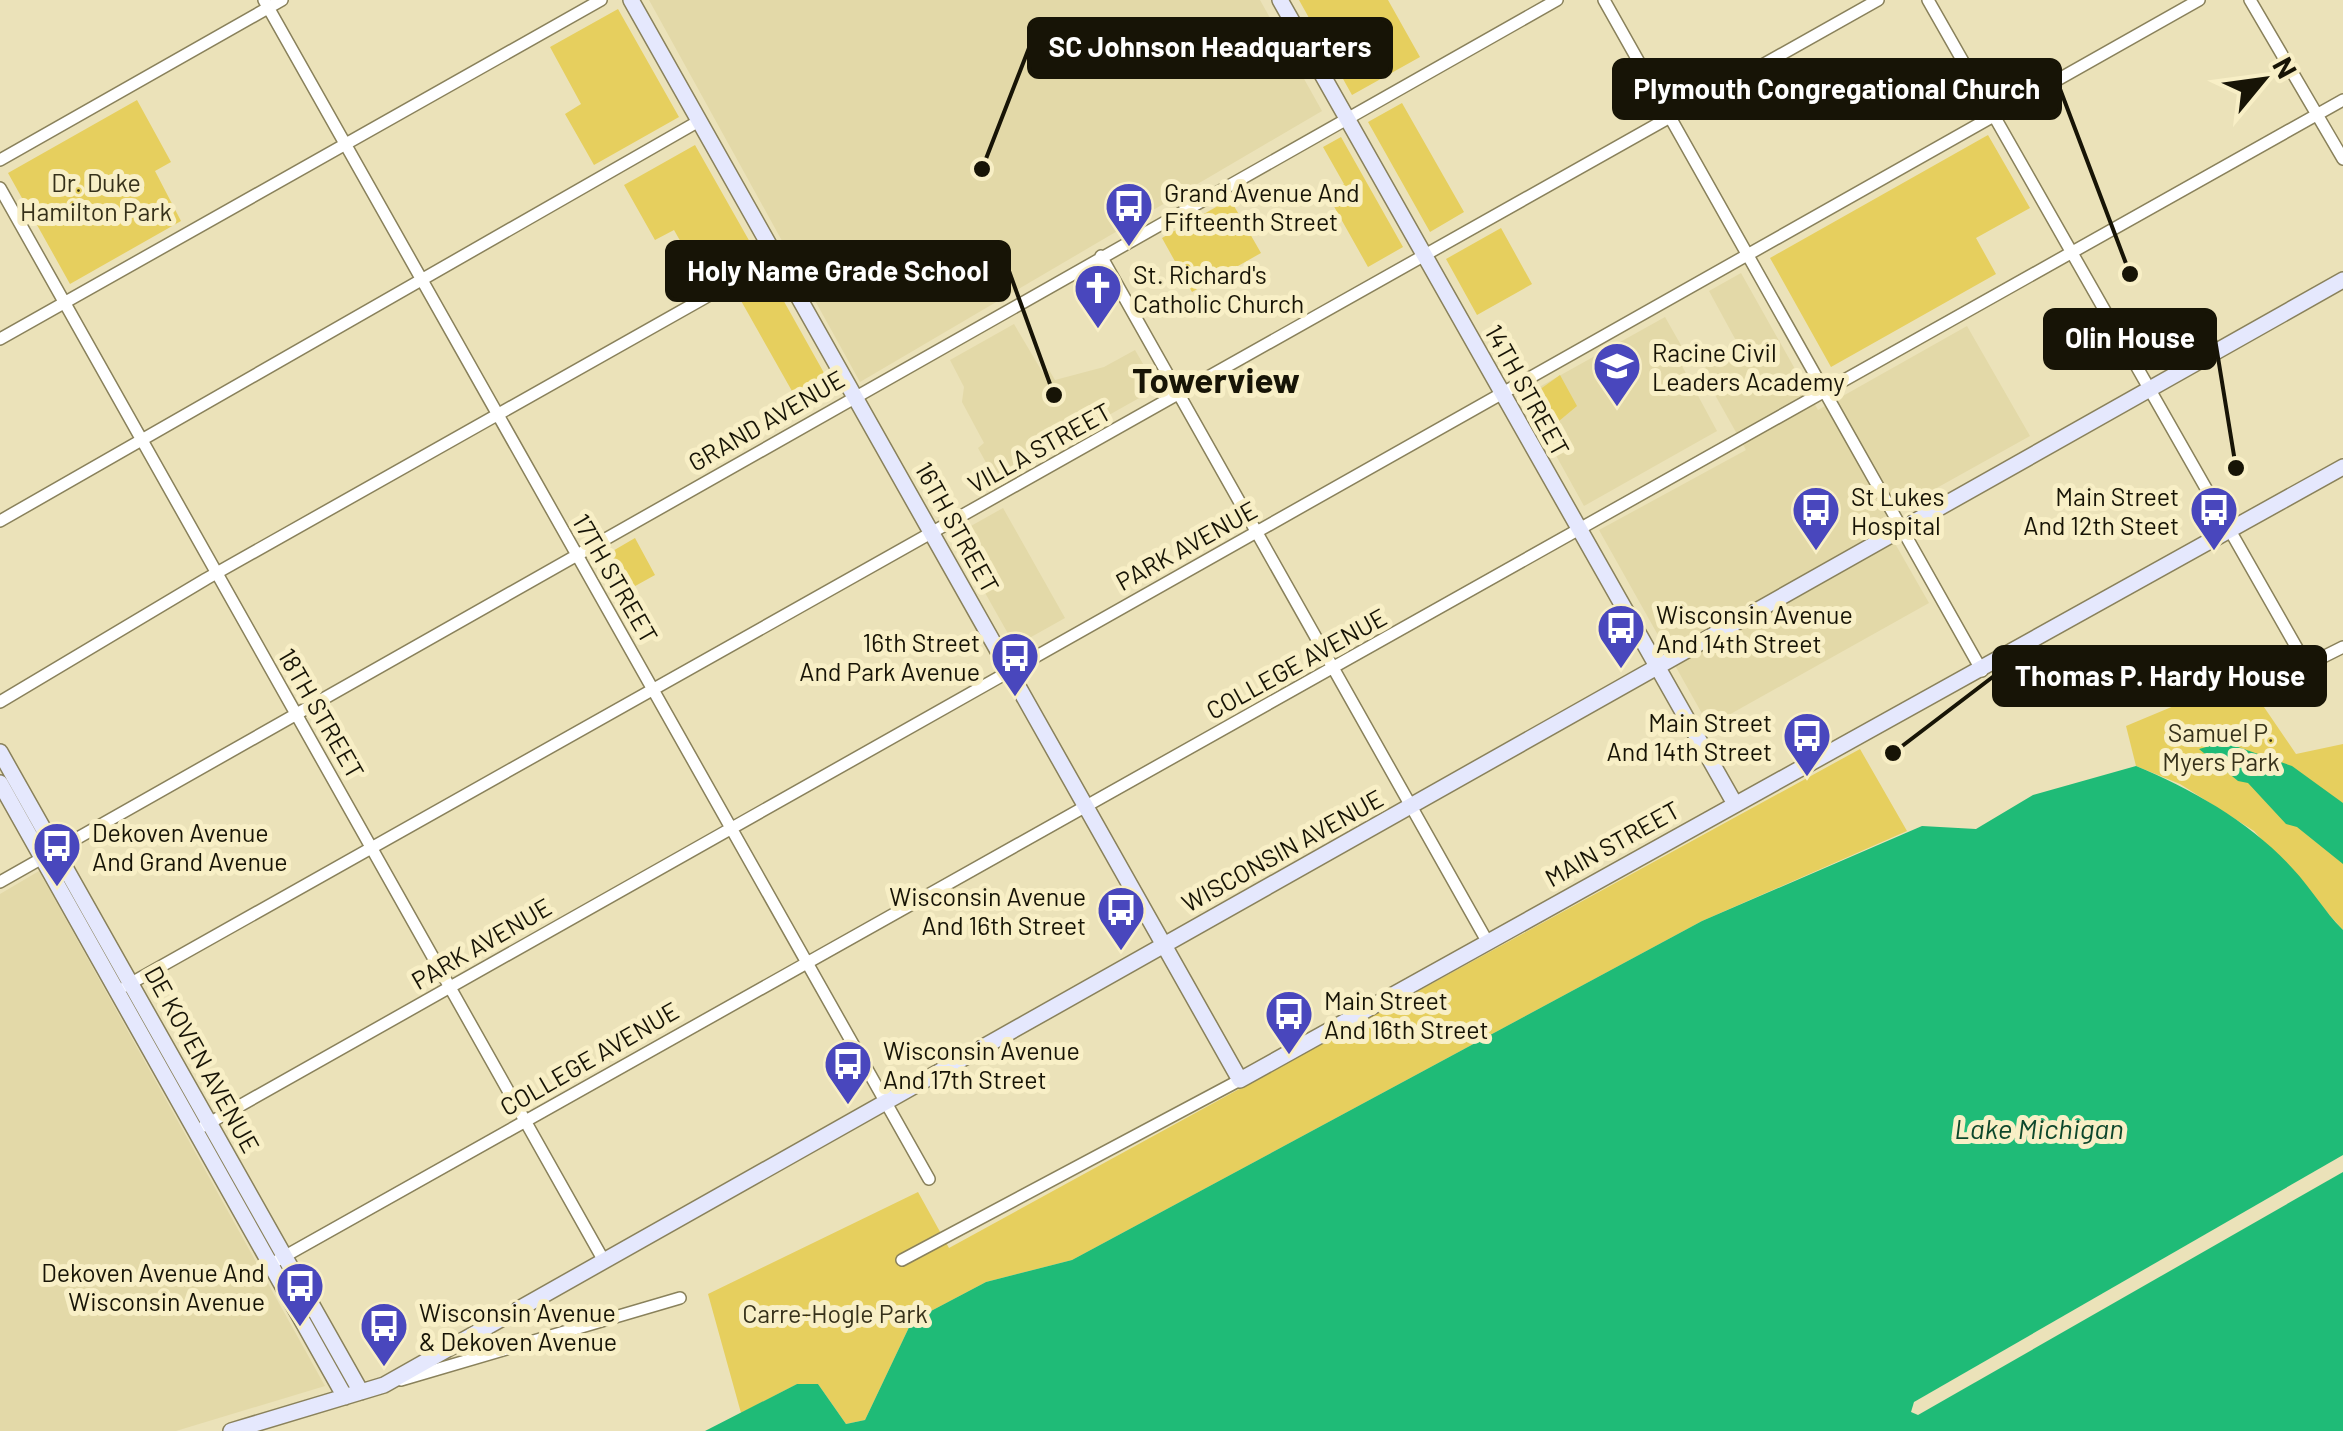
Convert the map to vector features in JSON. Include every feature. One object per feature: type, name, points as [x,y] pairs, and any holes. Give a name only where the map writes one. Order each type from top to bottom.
[{"type":"street","points":[[0,160],[266,4],[282,0]]},
{"type":"street","points":[[0,339],[602,0]]},
{"type":"street","name":"16TH STREET","points":[[631,0],[1240,1080]]},
{"type":"street","name":"14TH STREET","points":[[1280,0],[1735,804]]},
{"type":"street","name":"GRAND AVENUE","points":[[0,882],[1558,0]]},
{"type":"street","points":[[1604,0],[1982,671]]},
{"type":"street","name":"VILLA STREET","points":[[125,987],[1878,0]]},
{"type":"street","points":[[1928,0],[2302,657],[2311,664],[2343,647]]},
{"type":"street","name":"PARK AVENUE","points":[[203,1126],[2199,0]]},
{"type":"street","points":[[2250,0],[2343,159]]},
{"type":"street","name":"17TH STREET","points":[[266,4],[929,1179]]},
{"type":"street","name":"COLLEGE AVENUE","points":[[278,1260],[2343,100]]},
{"type":"street","points":[[0,521],[699,122]]},
{"type":"street","name":"18TH STREET","points":[[0,188],[604,1261]]},
{"type":"street","points":[[1101,256],[1487,940]]},
{"type":"street","points":[[0,702],[218,573],[777,257]]},
{"type":"street","name":"WISCONSIN AVENUE","points":[[232,1431],[384,1385],[2343,280]]},
{"type":"street","name":"MAIN STREET","points":[[902,1260],[1240,1080],[2343,468]]},
{"type":"street","name":"DE KOVEN AVENUE","points":[[0,752],[49,855]]},
{"type":"street","name":"DE KOVEN AVENUE","points":[[0,782],[49,855],[278,1260],[361,1392]]},
{"type":"street","name":"DE KOVEN AVENUE","points":[[278,1260],[344,1397]]},
{"type":"street","points":[[384,1385],[680,1298]]},
{"type":"street","points":[[478,1332],[497,1352]]},
{"type":"shaded area","points":[[649,0],[1260,0],[1322,111],[860,382]]},
{"type":"shaded area","points":[[1741,273],[1818,410],[1967,326],[2030,436],[1881,519],[1929,603],[1709,726],[1599,530],[1746,450],[1701,370],[1740,348],[1709,291]]},
{"type":"shaded area","name":"Racine Civil Leaders Academy","points":[[1665,317],[1690,361],[1682,366],[1717,431],[1584,506],[1523,396]]},
{"type":"shaded area","points":[[1014,324],[1043,373],[1049,370],[1055,380],[1104,367],[1135,350],[1157,388],[995,479],[978,448],[984,443],[962,402],[964,387],[950,360]]},
{"type":"shaded area","points":[[1003,508],[1065,618],[1015,646],[953,536]]},
{"type":"shaded area","points":[[39,871],[325,1386],[176,1431],[0,1431],[0,894]]},
{"type":"green space","points":[[1299,0],[1388,0],[1420,57],[1352,95]]},
{"type":"green space","points":[[618,9],[679,117],[594,165],[565,114],[581,104],[550,47]]},
{"type":"green space","name":"Dr. Duke Hamilton Park","points":[[137,100],[171,162],[155,171],[181,221],[70,284],[8,173]]},
{"type":"green space","points":[[1402,103],[1464,212],[1430,232],[1368,122]]},
{"type":"green space","points":[[1988,135],[2030,208],[1976,238],[1996,274],[1831,367],[1770,258]]},
{"type":"green space","points":[[1341,137],[1403,247],[1368,267],[1327,194],[1344,184],[1323,147]]},
{"type":"green space","points":[[695,145],[755,251],[703,281],[674,230],[655,240],[624,185]]},
{"type":"green space","points":[[1230,199],[1261,253],[1192,292],[1162,238]]},
{"type":"green space","points":[[1501,228],[1532,284],[1477,315],[1446,259]]},
{"type":"green space","points":[[772,280],[833,389],[801,407],[740,299]]},
{"type":"green space","points":[[1560,375],[1577,406],[1559,421],[1553,413],[1537,412],[1529,403],[1532,395]]},
{"type":"green space","points":[[635,538],[655,575],[619,595],[599,559]]},
{"type":"green space","name":"Samuel P. Myers Park","points":[[2251,688],[2296,754],[2343,744],[2343,930],[2254,831],[2180,784],[2136,766],[2126,726],[2205,693]]},
{"type":"green space","name":"Carre-Hogle Park","points":[[1860,749],[1907,831],[1702,921],[1072,1260],[986,1282],[912,1321],[865,1420],[846,1424],[818,1384],[797,1384],[741,1413],[708,1294],[918,1192],[949,1248]]},
{"type":"water","points":[[2224,742],[2292,766],[2343,803],[2343,864],[2297,827],[2286,824],[2248,783],[2238,781],[2199,749]]},
{"type":"water","name":"Lake Michigan","points":[[2136,766],[2199,797],[2259,837],[2293,869],[2343,930],[2343,1431],[705,1431],[797,1384],[818,1384],[846,1424],[865,1420],[912,1321],[986,1282],[1072,1260],[1702,921],[1922,826],[1976,829],[2033,795]]},
{"type":"pier","points":[[2343,1155],[2343,1172],[1918,1415],[1911,1412],[1914,1402]]},
{"type":"place","name":"SC Johnson Headquarters","points":[[982,169]]},
{"type":"place","name":"Grand Avenue And Fifteenth Street","points":[[1129,248]]},
{"type":"place","name":"Plymouth Congregational Church","points":[[2130,274]]},
{"type":"place","name":"St. Richard's Catholic Church","points":[[1098,330]]},
{"type":"place","name":"Holy Name Grade School","points":[[1054,395]]},
{"type":"place","name":"Racine Civil Leaders Academy","points":[[1617,408]]},
{"type":"place","name":"Olin House","points":[[2236,468]]},
{"type":"place","name":"St Lukes Hospital","points":[[1816,552]]},
{"type":"place","name":"Main Street And 12th Steet","points":[[2214,552]]},
{"type":"place","name":"Wisconsin Avenue And 14th Street","points":[[1621,670]]},
{"type":"place","name":"16th Street And Park Avenue","points":[[1015,698]]},
{"type":"place","name":"Thomas P. Hardy House","points":[[1893,753]]},
{"type":"place","name":"Main Street And 14th Street","points":[[1807,778]]},
{"type":"place","name":"Dekoven Avenue And Grand Avenue","points":[[57,888]]},
{"type":"place","name":"Wisconsin Avenue And 16th Street","points":[[1121,952]]},
{"type":"place","name":"Main Street And 16th Street","points":[[1289,1056]]},
{"type":"place","name":"Wisconsin Avenue And 17th Street","points":[[848,1106]]},
{"type":"place","name":"Dekoven Avenue And Wisconsin Avenue","points":[[300,1328]]},
{"type":"place","name":"Wisconsin Avenue & Dekoven Avenue","points":[[384,1368]]},
{"type":"district","name":"Towerview","points":[[1216,379]]}]
